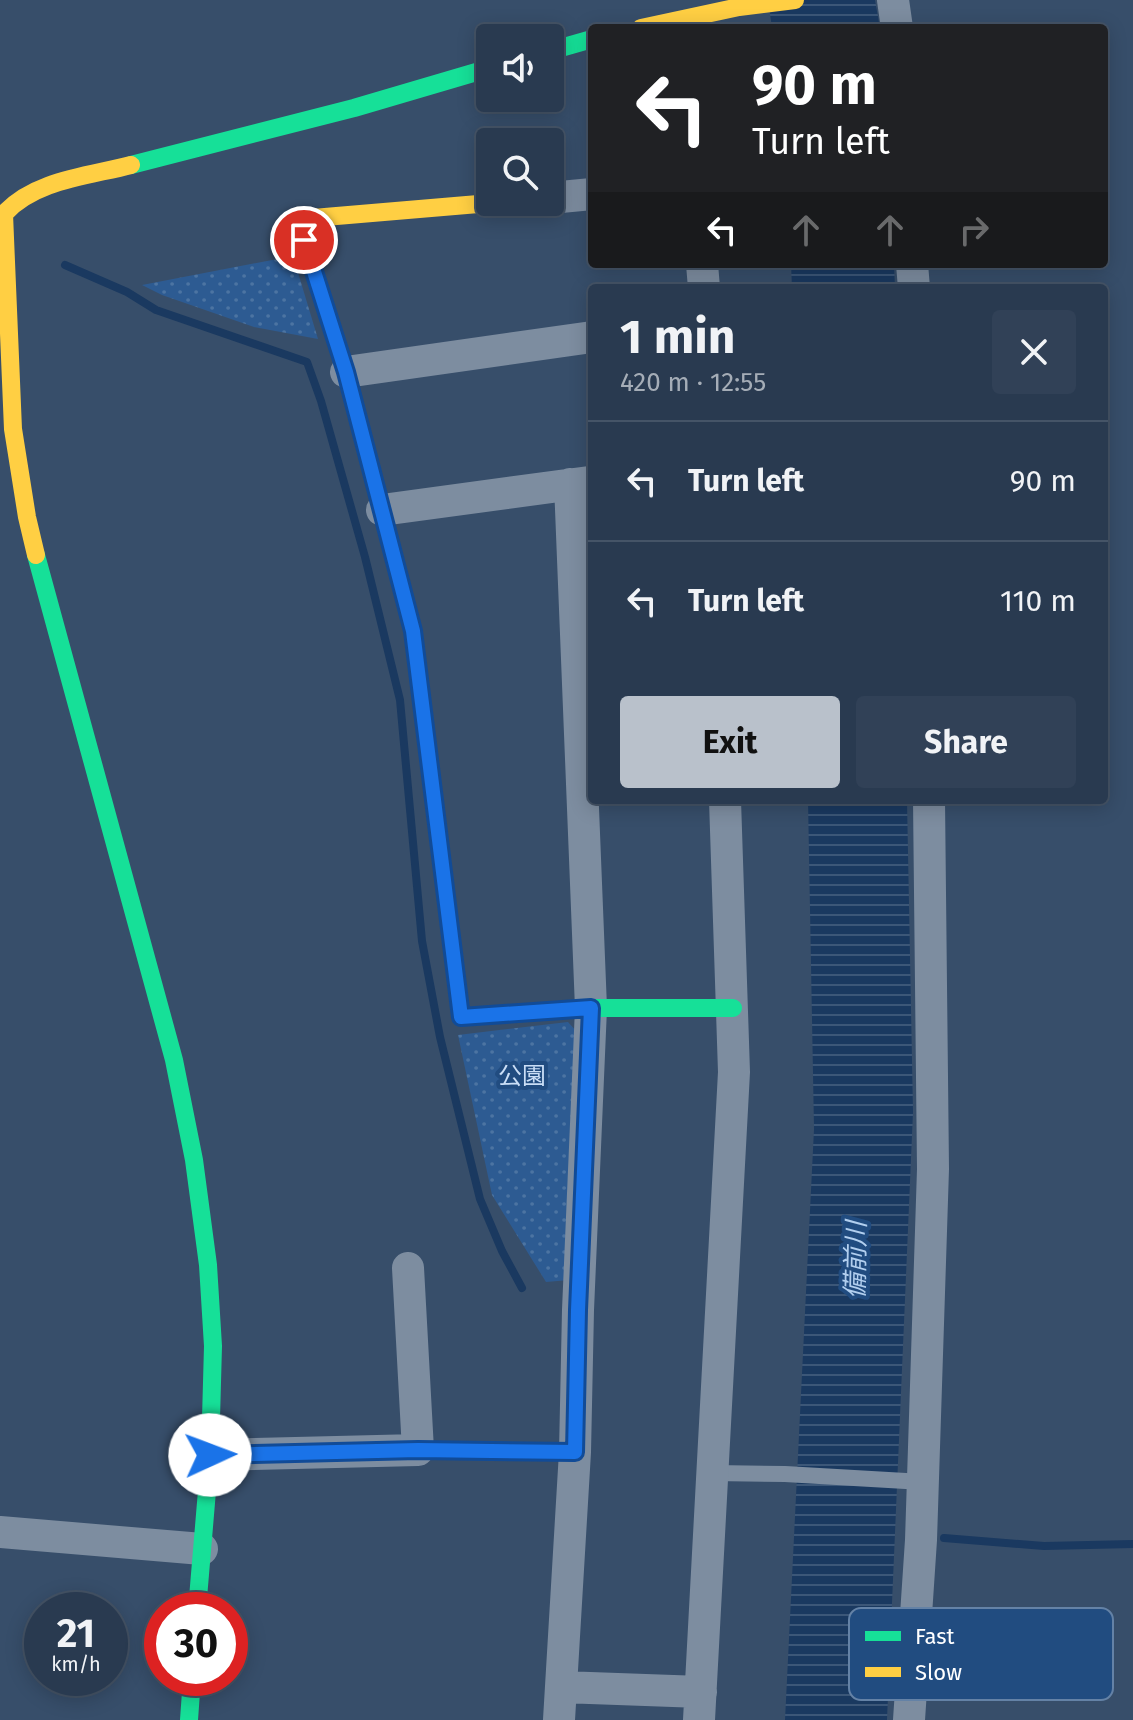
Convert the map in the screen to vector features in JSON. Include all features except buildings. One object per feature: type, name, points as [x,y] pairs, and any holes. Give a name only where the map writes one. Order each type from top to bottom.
[{"type":"street","points":[[676,24],[743,4],[795,0]]},
{"type":"street","points":[[893,0],[896,24]]},
{"type":"street","points":[[564,47],[588,40]]},
{"type":"street","points":[[198,1592],[210,1455],[213,1346],[208,1265],[185,1108],[89,745],[49,610],[27,517],[13,429],[4,311],[2,213],[38,189],[354,108],[476,72]]},
{"type":"street","points":[[564,197],[588,194]]},
{"type":"street","points":[[476,204],[313,218],[304,240],[346,372],[413,631],[461,1017],[591,1008],[733,1008]]},
{"type":"street","points":[[346,372],[588,338]]},
{"type":"street","points":[[382,510],[581,483],[591,1008],[575,1452],[559,1720]]},
{"type":"street","points":[[562,1687],[700,1706],[734,1072],[725,804]]},
{"type":"street","points":[[913,1608],[933,1169],[929,804]]},
{"type":"street","points":[[210,1455],[418,1450],[408,1268]]},
{"type":"street","points":[[0,1532],[202,1549]]},
{"type":"street","points":[[189,1720],[191,1696]]},
{"type":"street","points":[[909,1720],[910,1700]]},
{"type":"lane","points":[[418,1450],[575,1452]]},
{"type":"lane","points":[[713,1473],[917,1482]]},
{"type":"green space","points":[[293,256],[318,339],[254,327],[142,285]]},
{"type":"green space","name":"公園","points":[[568,1022],[577,1032],[569,1280],[546,1282],[492,1195],[458,1035]]},
{"type":"water","points":[[768,0],[875,0],[879,24],[771,24]]},
{"type":"water","points":[[791,268],[894,268],[895,284],[792,284]]},
{"type":"water","name":"備前川","points":[[808,804],[907,804],[913,1112],[892,1608],[849,1608],[849,1700],[888,1700],[887,1720],[785,1720],[814,1129]]},
{"type":"waterway","points":[[65,265],[127,292],[156,310],[307,362],[365,557],[400,700],[422,941],[440,1037],[480,1199],[522,1288]]},
{"type":"waterway","points":[[944,1538],[1044,1546],[1133,1544]]},
{"type":"traffic: fast","points":[[564,47],[588,40]]},
{"type":"traffic: fast","points":[[131,165],[354,108],[476,72]]},
{"type":"traffic: fast","points":[[361,431],[413,631],[461,1017],[591,1008],[733,1008]]},
{"type":"traffic: fast","points":[[36,555],[174,1060],[194,1160],[208,1265],[213,1346],[210,1455],[199,1592]]},
{"type":"traffic: fast","points":[[189,1720],[191,1696]]},
{"type":"traffic: slow","points":[[660,24],[739,7],[795,0]]},
{"type":"traffic: slow","points":[[36,555],[13,429],[4,214],[16,203],[46,186],[131,165]]},
{"type":"traffic: slow","points":[[361,431],[346,372],[304,240],[313,218],[476,204]]},
{"type":"route","points":[[210,1455],[418,1450],[575,1452],[591,1008],[461,1017],[413,631],[346,372],[304,240]]}]
